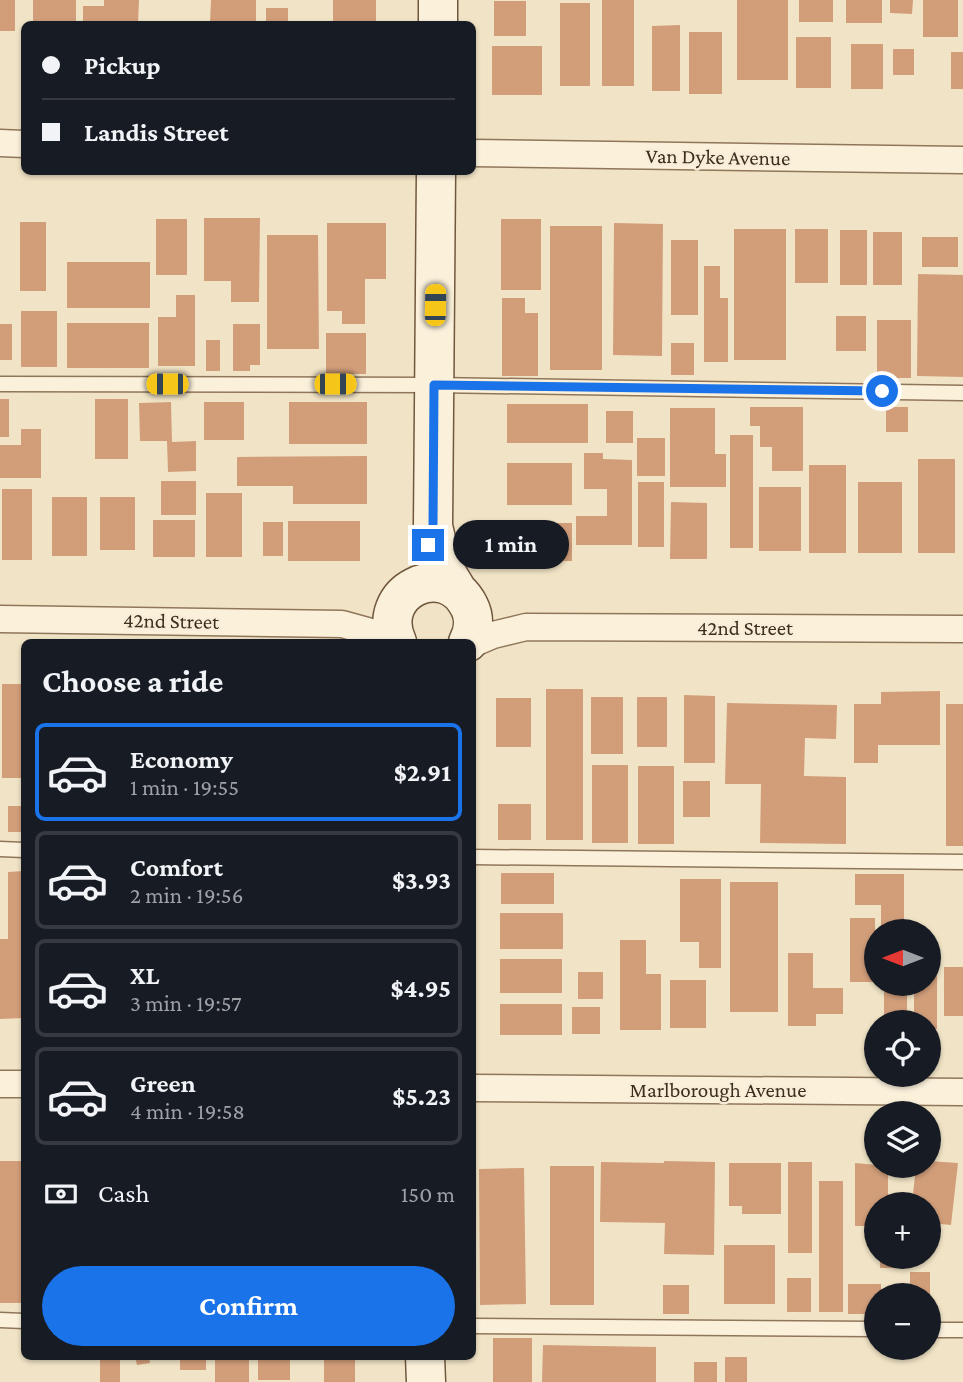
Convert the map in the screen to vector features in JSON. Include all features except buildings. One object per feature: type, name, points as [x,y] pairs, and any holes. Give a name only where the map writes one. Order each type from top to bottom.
[{"type":"street","points":[[438,0],[438,21]]},
{"type":"street","points":[[0,143],[21,144]]},
{"type":"street","name":"Van Dyke Avenue","points":[[476,153],[963,160]]},
{"type":"street","points":[[436,175],[433,526],[442,565],[472,611],[474,624],[471,639]]},
{"type":"street","points":[[396,639],[392,623],[394,610],[422,564],[433,526]]},
{"type":"street","points":[[405,594],[421,584],[433,582],[446,584],[462,595]]},
{"type":"street","name":"42nd Street","points":[[342,624],[371,616],[405,594]]},
{"type":"street","name":"42nd Street","points":[[462,595],[493,617],[526,627]]},
{"type":"street","name":"42nd Street","points":[[0,619],[342,624],[371,632],[384,639]]},
{"type":"street","name":"42nd Street","points":[[476,641],[526,627],[963,629]]},
{"type":"street","points":[[0,1084],[21,1084]]},
{"type":"street","name":"Marlborough Avenue","points":[[476,1088],[963,1092]]},
{"type":"street","points":[[425,1360],[426,1382]]},
{"type":"lane","points":[[0,383],[434,385],[963,393]]},
{"type":"lane","points":[[0,849],[21,849]]},
{"type":"lane","points":[[476,857],[963,862]]},
{"type":"lane","points":[[0,1320],[21,1321]]},
{"type":"lane","points":[[476,1326],[864,1329]]},
{"type":"lane","points":[[941,1330],[963,1330]]},
{"type":"route","points":[[428,545],[433,526],[434,385],[882,391]]}]
